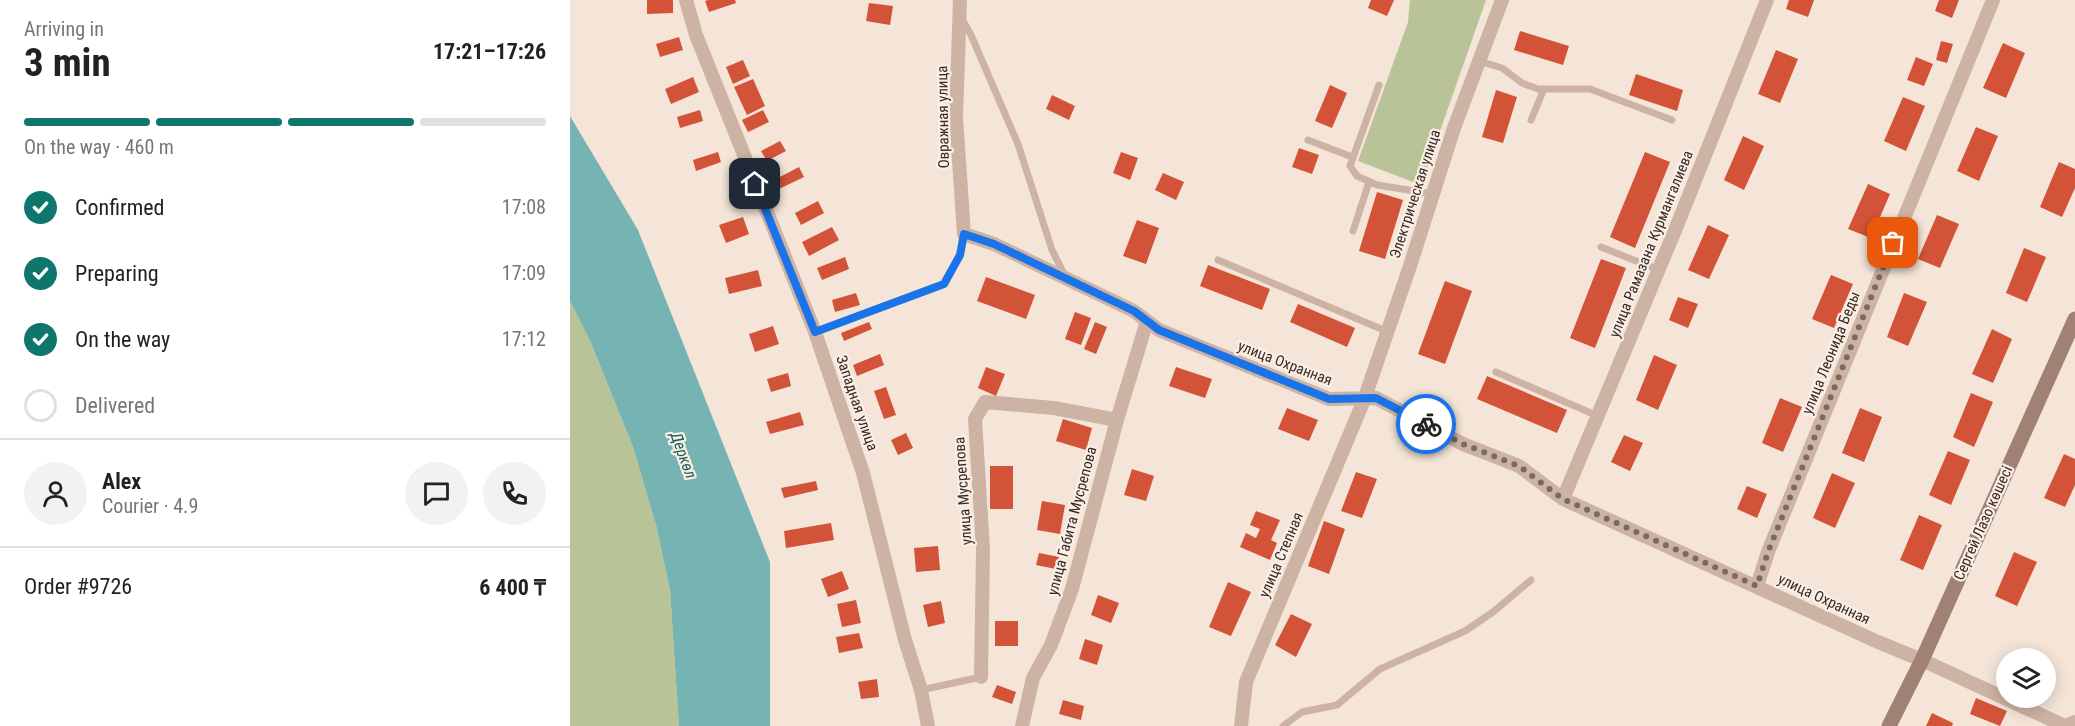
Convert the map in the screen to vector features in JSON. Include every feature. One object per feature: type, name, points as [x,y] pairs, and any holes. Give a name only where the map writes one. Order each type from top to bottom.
[{"type":"street","name":"Западная улица","points":[[686,0],[696,35],[815,332],[863,473],[905,640],[921,690],[928,726]]},
{"type":"street","name":"Овражная улица","points":[[960,0],[956,117],[964,234]]},
{"type":"street","name":"Электрическая улица","points":[[1364,400],[1454,128],[1502,0]]},
{"type":"street","name":"улица Рамазана Курмангалиева","points":[[1563,499],[1659,270],[1767,0]]},
{"type":"street","name":"улица Леонида Беды","points":[[1757,586],[1768,552],[1993,0]]},
{"type":"street","name":"улица Охранная","points":[[964,234],[994,244],[1134,311],[1159,330],[1329,399],[1376,398],[1463,444],[1519,466],[1563,499],[2065,726],[2075,722]]},
{"type":"street","name":"Сергей Лазо көшесі","points":[[1889,726],[1922,660],[2075,319]]},
{"type":"street","name":"улица Габита Мусрепова","points":[[1022,726],[1033,678],[1051,645],[1072,589],[1117,420],[1147,321]]},
{"type":"street","name":"улица Степная","points":[[1241,726],[1246,682],[1364,400]]},
{"type":"street","name":"улица Мусрепова","points":[[981,676],[983,550],[975,419],[985,402],[1054,408],[1117,420]]},
{"type":"lane","points":[[960,15],[971,35],[1018,144],[1052,250],[1066,280]]},
{"type":"lane","points":[[1479,61],[1502,68],[1522,83],[1544,89],[1590,89],[1672,120]]},
{"type":"lane","points":[[1379,86],[1350,166],[1357,176],[1369,182],[1433,194]]},
{"type":"lane","points":[[1531,120],[1544,89]]},
{"type":"lane","points":[[1308,140],[1352,157]]},
{"type":"lane","points":[[1353,231],[1369,182]]},
{"type":"lane","points":[[815,332],[944,284],[960,255],[964,234]]},
{"type":"lane","points":[[1601,247],[1659,270]]},
{"type":"lane","points":[[1218,260],[1386,331]]},
{"type":"lane","points":[[1496,372],[1598,416]]},
{"type":"lane","points":[[1284,726],[1302,711],[1337,705],[1380,669],[1465,631],[1493,612],[1531,580]]},
{"type":"lane","points":[[921,690],[981,676]]},
{"type":"green space","points":[[1410,0],[1486,0],[1421,185],[1358,161],[1408,22]]},
{"type":"green space","points":[[570,301],[591,343],[633,447],[656,525],[670,590],[679,726],[570,726]]},
{"type":"water","name":"Деркөл","points":[[570,116],[638,230],[770,562],[770,726],[679,726],[670,590],[656,525],[633,447],[591,343],[570,301]]},
{"type":"building","points":[[647,0],[673,0],[673,13],[647,14]]},
{"type":"building","points":[[735,0],[736,3],[709,12],[705,1]]},
{"type":"building","points":[[1371,0],[1394,0],[1387,16],[1368,8]]},
{"type":"building","points":[[1789,0],[1814,0],[1808,17],[1786,9]]},
{"type":"building","points":[[1939,0],[1959,0],[1952,18],[1935,11]]},
{"type":"building","points":[[869,3],[893,6],[890,25],[866,21]]},
{"type":"building","points":[[1520,31],[1569,46],[1563,65],[1514,50]]},
{"type":"building","points":[[679,37],[683,50],[660,57],[656,44]]},
{"type":"building","points":[[1941,41],[1953,44],[1947,63],[1936,60]]},
{"type":"building","points":[[2003,43],[2025,53],[2006,98],[1983,88]]},
{"type":"building","points":[[1776,50],[1798,59],[1780,103],[1758,94]]},
{"type":"building","points":[[1916,57],[1933,64],[1924,86],[1907,80]]},
{"type":"building","points":[[743,60],[750,76],[733,84],[726,67]]},
{"type":"building","points":[[1636,74],[1683,90],[1677,111],[1629,95]]},
{"type":"building","points":[[693,77],[699,92],[671,104],[665,89]]},
{"type":"building","points":[[753,79],[765,106],[747,115],[734,87]]},
{"type":"building","points":[[1330,85],[1347,93],[1332,128],[1315,121]]},
{"type":"building","points":[[1496,90],[1517,97],[1503,143],[1482,137]]},
{"type":"building","points":[[1052,95],[1075,106],[1069,120],[1046,109]]},
{"type":"building","points":[[1903,97],[1925,106],[1906,151],[1884,141]]},
{"type":"building","points":[[700,110],[703,121],[680,128],[677,117]]},
{"type":"building","points":[[763,110],[769,122],[748,132],[742,120]]},
{"type":"building","points":[[1976,127],[1998,136],[1979,181],[1957,171]]},
{"type":"building","points":[[1743,136],[1764,146],[1744,190],[1724,180]]},
{"type":"building","points":[[780,141],[786,151],[767,161],[761,151]]},
{"type":"building","points":[[1299,148],[1319,155],[1312,174],[1292,167]]},
{"type":"building","points":[[718,152],[721,162],[696,171],[693,160]]},
{"type":"building","points":[[1121,152],[1138,158],[1130,180],[1113,173]]},
{"type":"building","points":[[1645,152],[1670,162],[1635,248],[1610,237]]},
{"type":"building","points":[[2059,162],[2075,169],[2075,188],[2062,217],[2040,207]]},
{"type":"building","points":[[799,167],[804,177],[779,189],[774,180]]},
{"type":"building","points":[[1163,173],[1184,182],[1176,200],[1155,190]]},
{"type":"building","points":[[1868,184],[1890,194],[1871,238],[1848,229]]},
{"type":"building","points":[[1377,192],[1403,200],[1385,259],[1359,251]]},
{"type":"building","points":[[818,201],[824,213],[801,225],[795,213]]},
{"type":"building","points":[[1937,215],[1959,224],[1940,268],[1918,259]]},
{"type":"building","points":[[743,217],[749,234],[726,243],[719,225]]},
{"type":"building","points":[[1137,220],[1159,228],[1146,264],[1123,256]]},
{"type":"building","points":[[1708,225],[1729,235],[1709,279],[1688,270]]},
{"type":"building","points":[[832,227],[839,240],[809,256],[802,242]]},
{"type":"building","points":[[2024,248],[2046,257],[2027,302],[2006,293]]},
{"type":"building","points":[[845,257],[849,269],[822,280],[817,268]]},
{"type":"building","points":[[1601,259],[1626,268],[1595,348],[1570,338]]},
{"type":"building","points":[[1208,265],[1270,289],[1262,310],[1200,286]]},
{"type":"building","points":[[758,270],[762,286],[729,294],[725,278]]},
{"type":"building","points":[[1831,275],[1853,284],[1834,328],[1812,319]]},
{"type":"building","points":[[986,277],[1035,295],[1026,319],[977,301]]},
{"type":"building","points":[[1445,281],[1472,291],[1445,364],[1418,354]]},
{"type":"building","points":[[856,293],[860,305],[835,312],[832,300]]},
{"type":"building","points":[[1904,293],[1927,302],[1908,346],[1887,337]]},
{"type":"building","points":[[1678,297],[1698,304],[1688,328],[1669,320]]},
{"type":"building","points":[[1298,304],[1355,328],[1347,347],[1290,322]]},
{"type":"building","points":[[1075,312],[1091,318],[1081,345],[1065,339]]},
{"type":"building","points":[[869,322],[872,329],[844,341],[841,333]]},
{"type":"building","points":[[1095,322],[1107,327],[1096,354],[1084,349]]},
{"type":"building","points":[[773,326],[779,344],[755,352],[749,334]]},
{"type":"building","points":[[1992,329],[2012,339],[1993,383],[1972,374]]},
{"type":"building","points":[[880,354],[884,365],[857,376],[853,365]]},
{"type":"building","points":[[1654,355],[1677,365],[1658,410],[1636,400]]},
{"type":"building","points":[[986,367],[1005,374],[996,396],[978,388]]},
{"type":"building","points":[[1176,367],[1212,379],[1205,398],[1169,386]]},
{"type":"building","points":[[788,373],[791,386],[771,392],[767,379]]},
{"type":"building","points":[[1487,376],[1567,410],[1557,433],[1477,399]]},
{"type":"building","points":[[886,387],[896,415],[884,419],[874,391]]},
{"type":"building","points":[[1971,393],[1993,402],[1974,447],[1953,437]]},
{"type":"building","points":[[1780,398],[1802,407],[1783,452],[1762,443]]},
{"type":"building","points":[[1287,408],[1318,420],[1309,441],[1278,429]]},
{"type":"building","points":[[1860,408],[1882,417],[1864,462],[1842,453]]},
{"type":"building","points":[[800,412],[804,425],[770,434],[766,422]]},
{"type":"building","points":[[1063,419],[1092,428],[1086,450],[1056,441]]},
{"type":"building","points":[[906,433],[913,448],[898,455],[891,440]]},
{"type":"building","points":[[1624,435],[1643,443],[1630,471],[1611,462]]},
{"type":"building","points":[[1948,451],[1970,460],[1951,505],[1929,495]]},
{"type":"building","points":[[2064,454],[2075,459],[2075,485],[2065,507],[2044,498]]},
{"type":"building","points":[[990,466],[1013,466],[1013,509],[990,509]]},
{"type":"building","points":[[1132,469],[1154,476],[1146,501],[1124,495]]},
{"type":"building","points":[[1356,472],[1377,479],[1362,518],[1341,511]]},
{"type":"building","points":[[1832,473],[1855,483],[1835,528],[1813,518]]},
{"type":"building","points":[[816,481],[818,490],[784,498],[781,488]]},
{"type":"building","points":[[1747,486],[1767,494],[1757,518],[1737,509]]},
{"type":"building","points":[[1042,501],[1065,505],[1060,534],[1037,530]]},
{"type":"building","points":[[1256,511],[1280,520],[1271,540],[1277,543],[1270,560],[1240,547],[1246,533],[1256,538],[1260,529],[1250,525]]},
{"type":"building","points":[[1919,515],[1942,525],[1923,570],[1900,560]]},
{"type":"building","points":[[1324,521],[1345,529],[1329,574],[1308,566]]},
{"type":"building","points":[[831,523],[834,540],[786,548],[784,531]]},
{"type":"building","points":[[938,546],[940,570],[916,572],[914,548]]},
{"type":"building","points":[[2014,552],[2037,562],[2017,606],[1995,596]]},
{"type":"building","points":[[1039,553],[1059,557],[1056,569],[1036,565]]},
{"type":"building","points":[[842,571],[849,589],[828,597],[821,579]]},
{"type":"building","points":[[1228,582],[1251,592],[1231,636],[1209,627]]},
{"type":"building","points":[[1098,595],[1119,603],[1111,623],[1091,615]]},
{"type":"building","points":[[856,600],[861,623],[842,627],[837,604]]},
{"type":"building","points":[[941,601],[945,623],[928,627],[923,605]]},
{"type":"building","points":[[1291,614],[1312,624],[1296,657],[1275,645]]},
{"type":"building","points":[[995,621],[1018,621],[1018,646],[995,646]]},
{"type":"building","points":[[859,633],[863,648],[839,653],[836,637]]},
{"type":"building","points":[[1085,639],[1103,645],[1097,665],[1079,659]]},
{"type":"building","points":[[877,679],[879,697],[861,699],[858,682]]},
{"type":"building","points":[[997,685],[1016,692],[1012,704],[992,697]]},
{"type":"building","points":[[1976,698],[2007,711],[2000,726],[1970,714]]},
{"type":"building","points":[[1063,700],[1084,706],[1081,720],[1059,714]]},
{"type":"building","points":[[1932,713],[1953,723],[1952,726],[1926,726]]},
{"type":"way so far","points":[[1426,424],[1463,444],[1519,466],[1563,499],[1757,586],[1768,552],[1893,243]]},
{"type":"route","points":[[755,184],[815,332],[944,284],[960,255],[964,234],[994,244],[1134,311],[1159,330],[1329,399],[1376,398],[1426,424]]}]
